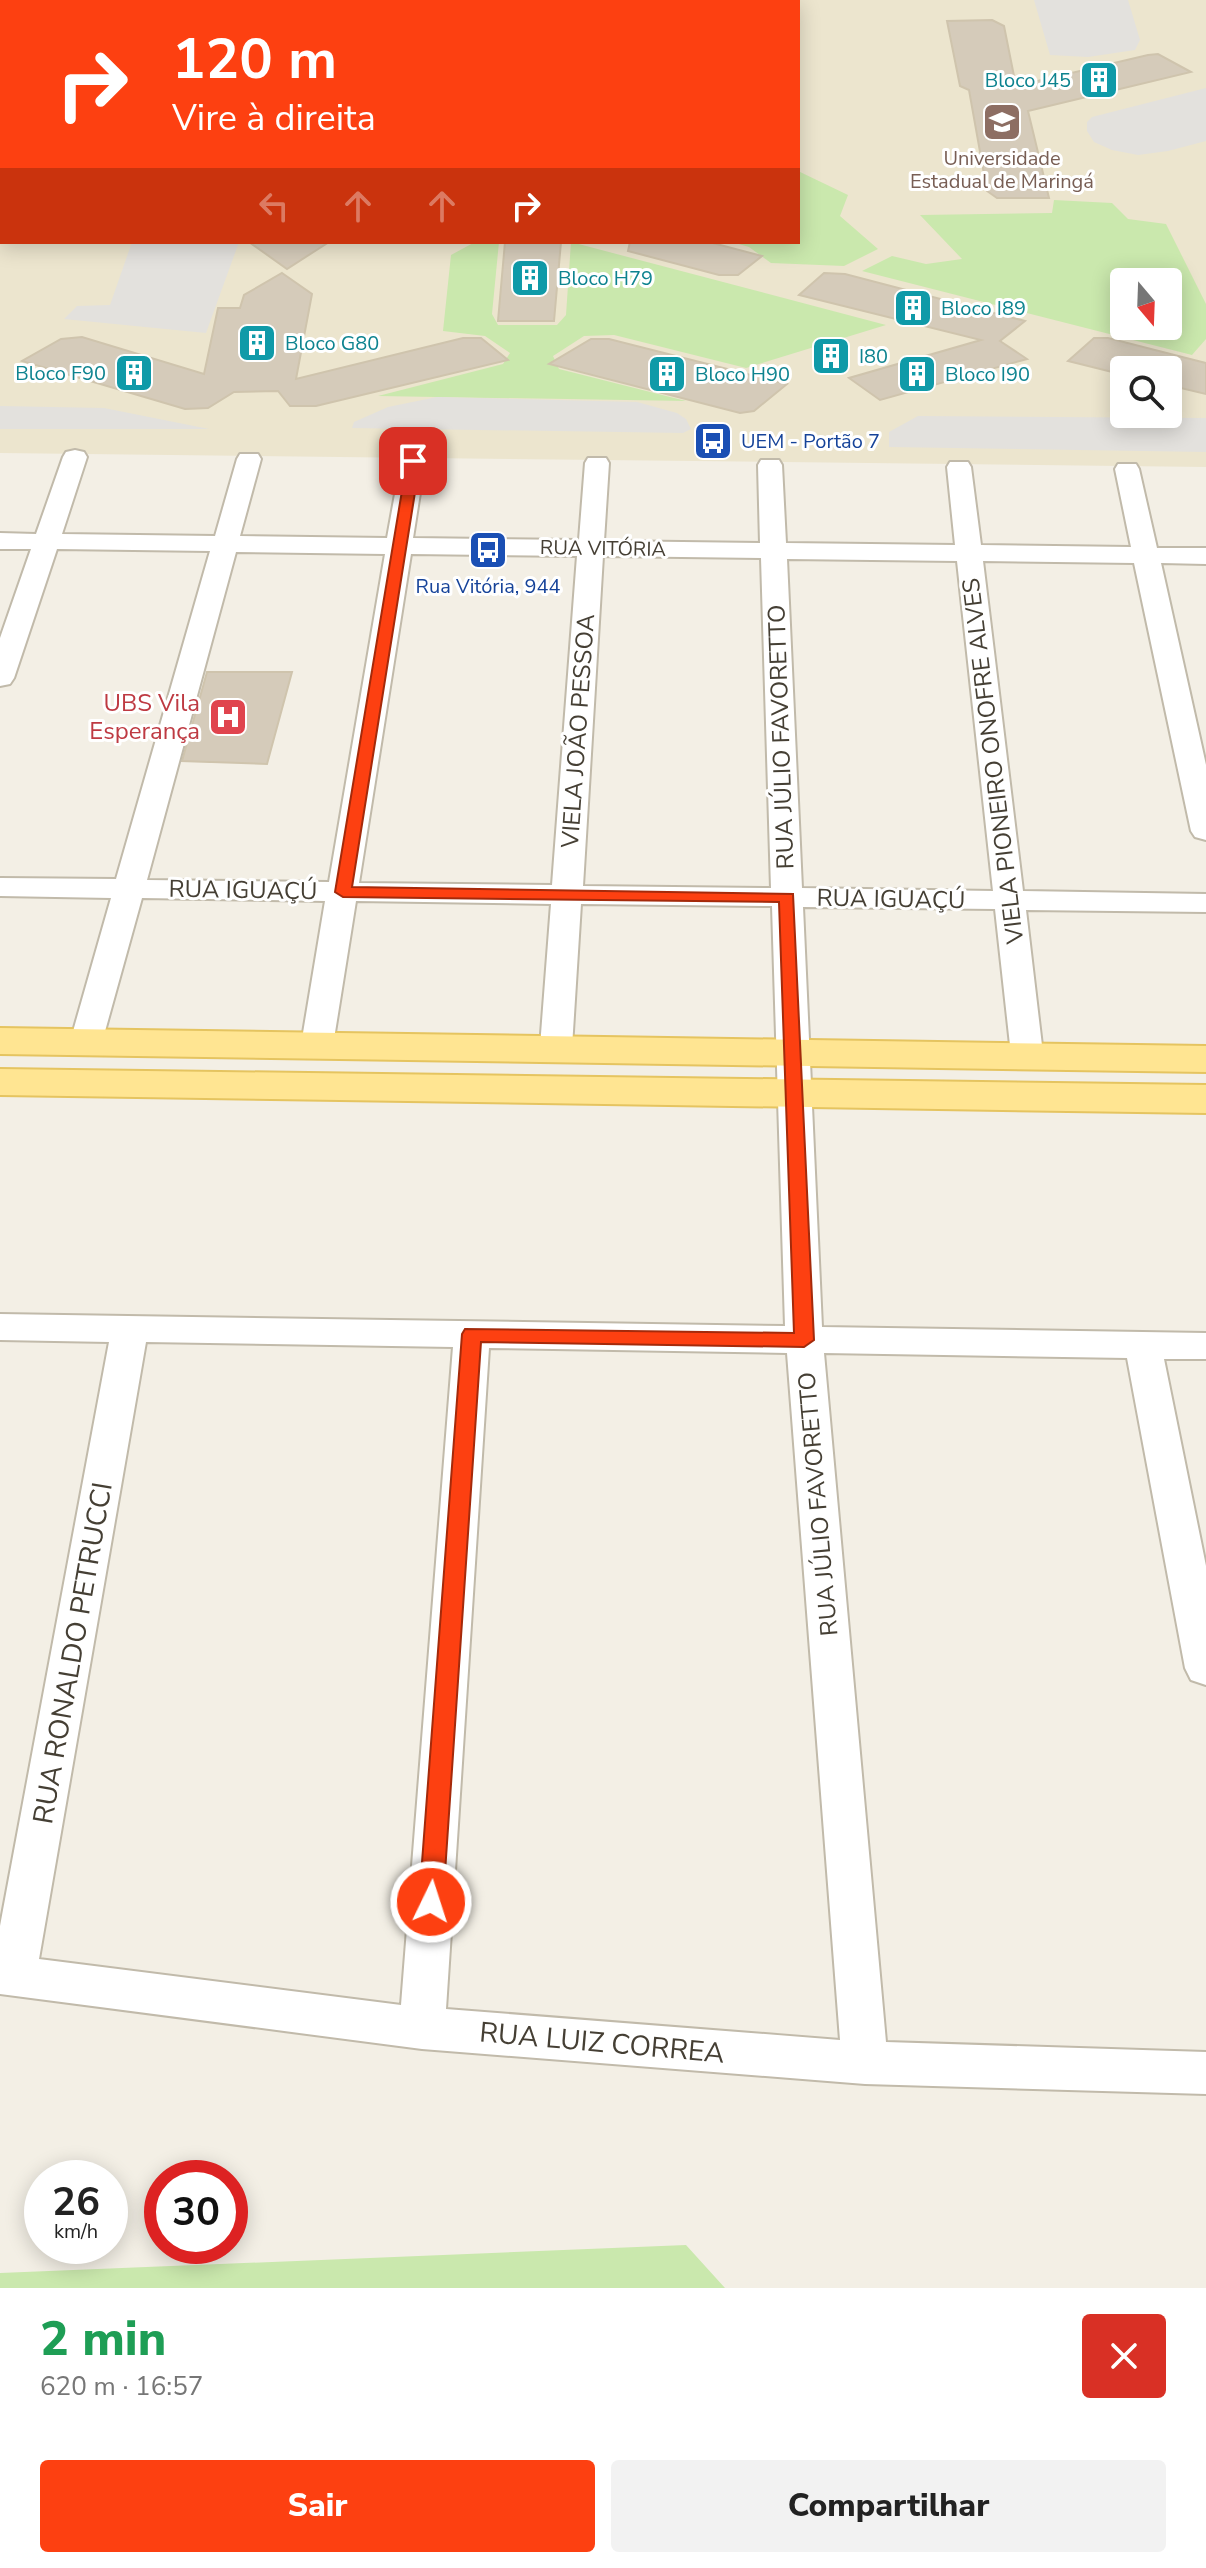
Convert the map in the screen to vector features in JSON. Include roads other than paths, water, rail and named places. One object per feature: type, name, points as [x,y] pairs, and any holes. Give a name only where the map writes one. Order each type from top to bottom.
[{"type":"main road","points":[[0,1041],[1206,1059]]},
{"type":"main road","points":[[0,1082],[1206,1099]]},
{"type":"street","points":[[0,678],[5,648],[75,457]]},
{"type":"street","points":[[86,1042],[249,459]]},
{"type":"street","points":[[317,1045],[413,461]]},
{"type":"street","name":"VIELA JOÃO PESSOA","points":[[556,1047],[597,463]]},
{"type":"street","name":"RUA JÚLIO FAVORETTO","points":[[770,465],[804,1340],[865,2063]]},
{"type":"street","name":"VIELA PIONEIRO ONOFRE ALVES","points":[[959,467],[1027,1054]]},
{"type":"street","points":[[1127,469],[1206,831]]},
{"type":"street","name":"RUA VITÓRIA","points":[[0,541],[1206,556]]},
{"type":"street","name":"RUA IGUAÇÚ","points":[[0,887],[1206,903]]},
{"type":"street","points":[[0,1327],[1206,1346]]},
{"type":"street","name":"RUA RONALDO PETRUCCI","points":[[7,1976],[130,1329]]},
{"type":"street","points":[[422,2028],[472,1334]]},
{"type":"street","points":[[1143,1345],[1206,1668]]},
{"type":"street","name":"RUA LUIZ CORREA","points":[[7,1976],[422,2028],[865,2063],[1206,2073]]},
{"type":"place","name":"Bloco J45","points":[[1099,80]]},
{"type":"place","name":"Universidade Estadual de Maringá","points":[[1002,122]]},
{"type":"place","name":"Bloco H79","points":[[530,278]]},
{"type":"place","name":"Bloco I89","points":[[913,308]]},
{"type":"place","name":"Bloco G80","points":[[257,343]]},
{"type":"place","name":"I80","points":[[831,356]]},
{"type":"place","name":"Bloco F90","points":[[134,373]]},
{"type":"place","name":"Bloco H90","points":[[667,374]]},
{"type":"place","name":"Bloco I90","points":[[917,374]]},
{"type":"place","name":"UEM - Portão 7","points":[[713,441]]},
{"type":"place","name":"Rua Vitória, 944","points":[[488,550]]},
{"type":"place","name":"UBS Vila Esperança","points":[[228,717]]}]
